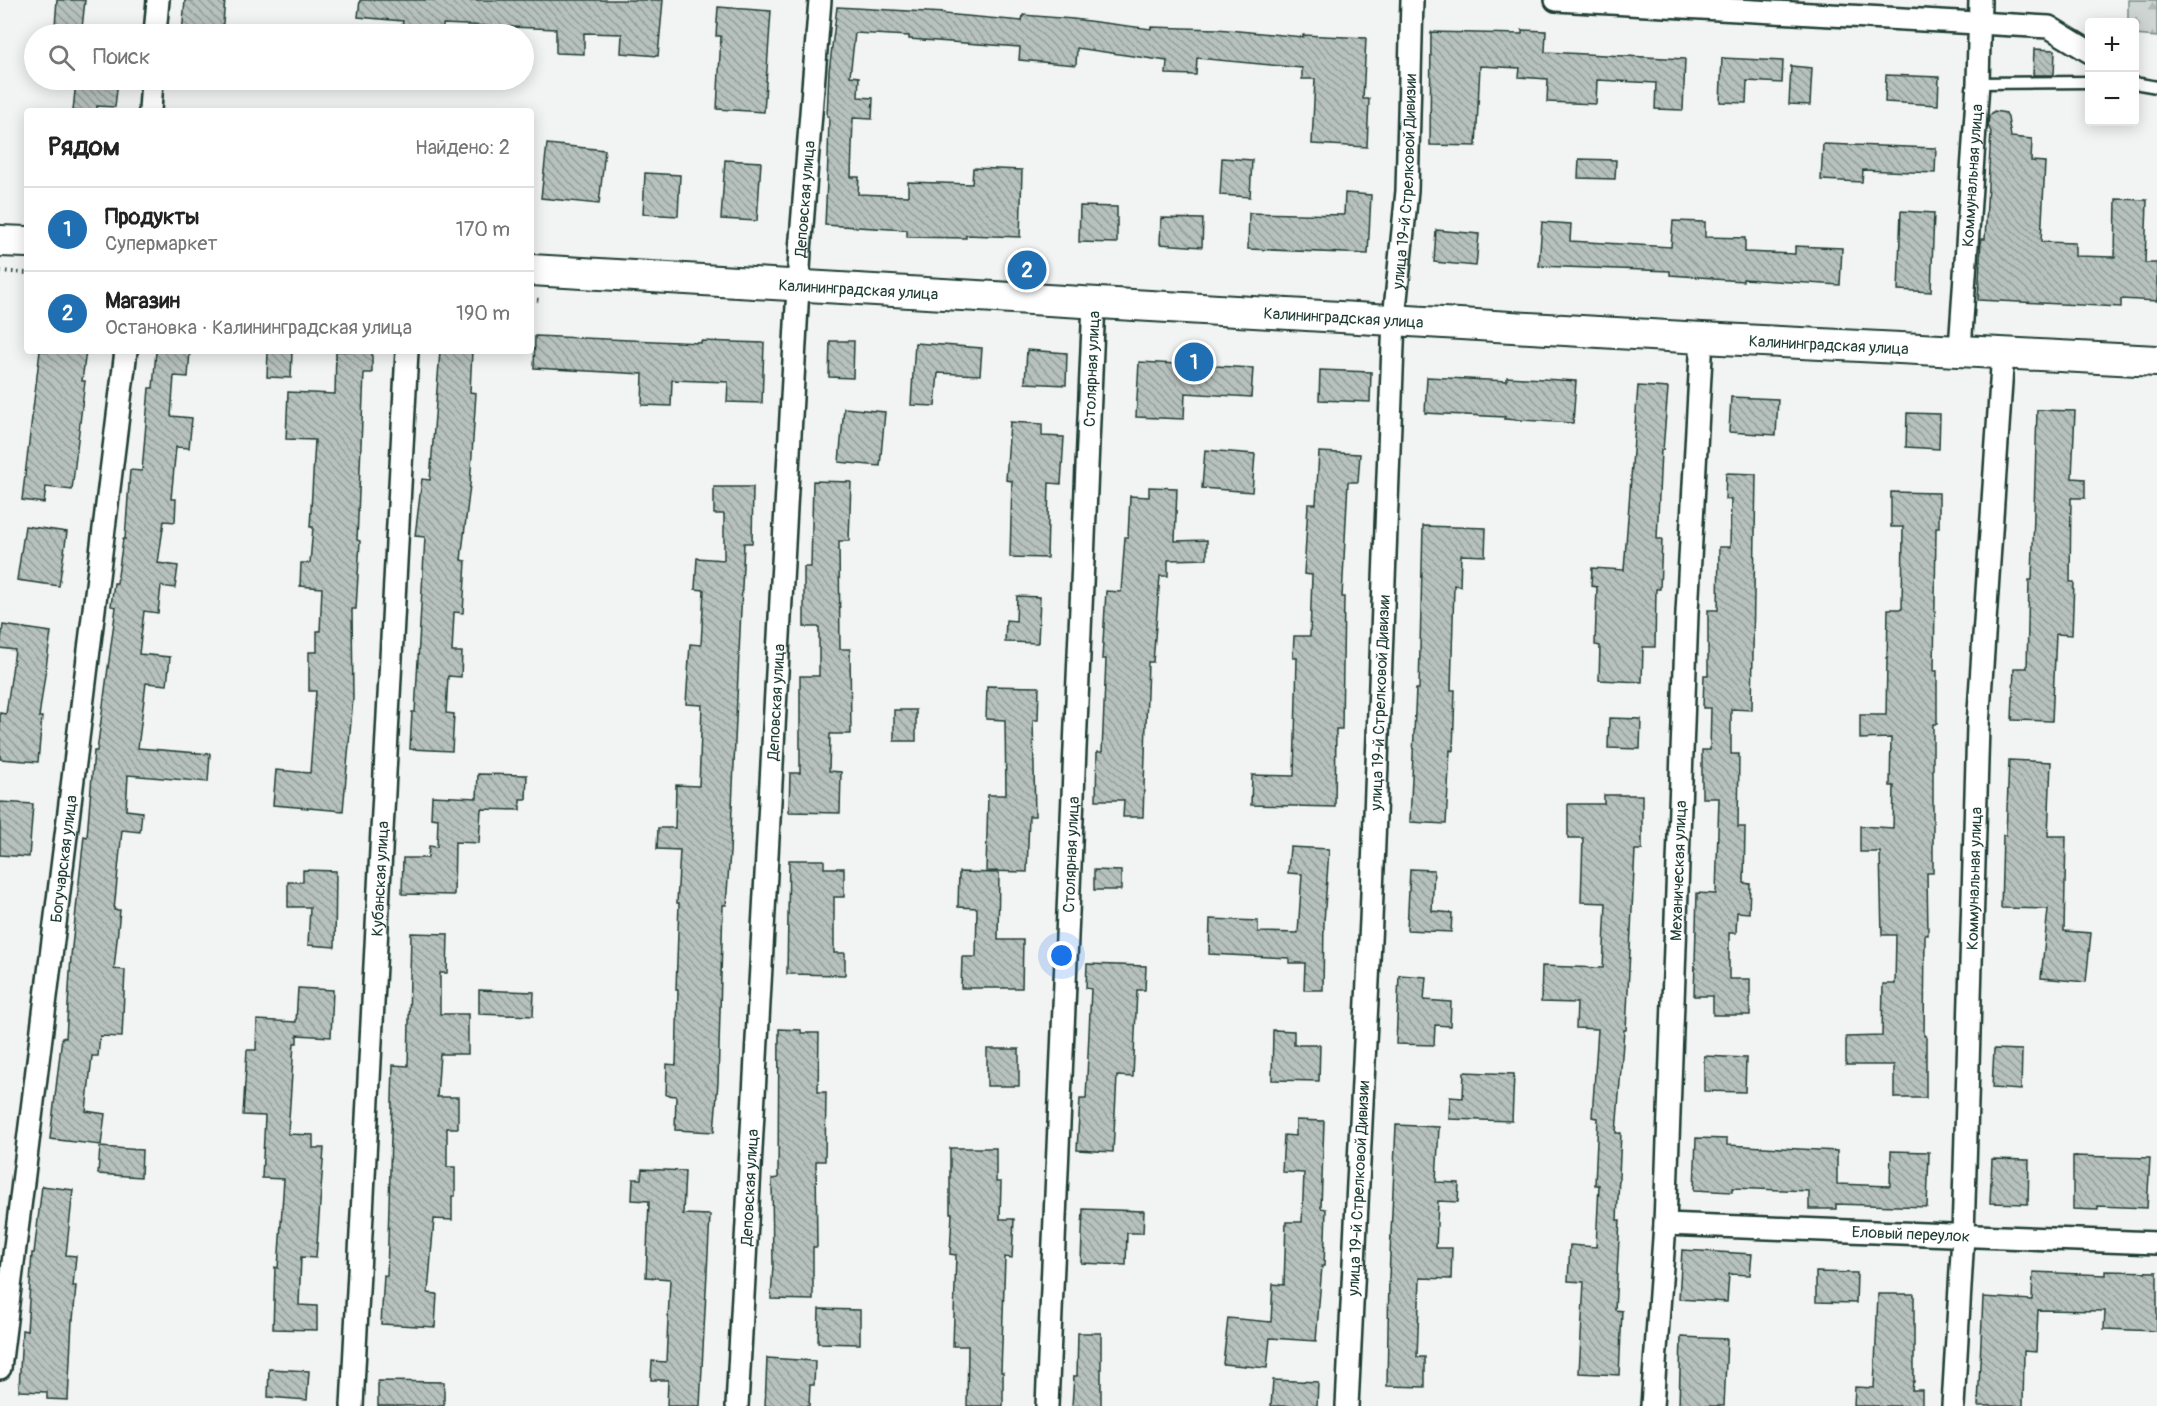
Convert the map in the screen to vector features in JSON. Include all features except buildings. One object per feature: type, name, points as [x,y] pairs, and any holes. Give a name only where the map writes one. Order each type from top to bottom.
[{"type":"main road","points":[[0,241],[24,242]]},
{"type":"main road","name":"Калининградская улица","points":[[534,270],[1702,338],[1960,349],[2157,361]]},
{"type":"street","points":[[156,24],[158,0]]},
{"type":"street","name":"Деповская улица","points":[[737,1406],[798,285],[820,0]]},
{"type":"street","name":"улица 19-й Стрелковой Дивизии","points":[[1347,1406],[1371,920],[1394,319],[1407,191],[1412,0]]},
{"type":"street","points":[[1556,0],[2049,27],[2085,49]]},
{"type":"street","name":"Коммунальная улица","points":[[1960,349],[1978,83],[1980,0]]},
{"type":"street","points":[[150,108],[151,90]]},
{"type":"street","name":"Столярная улица","points":[[1047,1406],[1094,302]]},
{"type":"street","name":"Механическая улица","points":[[1652,1406],[1665,1224],[1687,613],[1702,338]]},
{"type":"street","name":"Коммунальная улица","points":[[1953,1406],[1963,1236],[1978,726],[2002,352]]},
{"type":"street","name":"Богучарская улица","points":[[0,1368],[126,354]]},
{"type":"street","name":"Кубанская улица","points":[[352,1406],[407,354]]},
{"type":"street","name":"Еловый переулок","points":[[1665,1224],[2157,1243]]},
{"type":"lane","points":[[1978,83],[2085,82]]},
{"type":"lane","points":[[2139,84],[2157,87]]},
{"type":"path","points":[[0,271],[24,273]]},
{"type":"green space","points":[[2128,0],[2157,0],[2157,37],[2139,35],[2139,18],[2128,18]]},
{"type":"place","name":"Магазин","points":[[1027,270]]},
{"type":"place","name":"Продукты","points":[[1194,362]]}]
